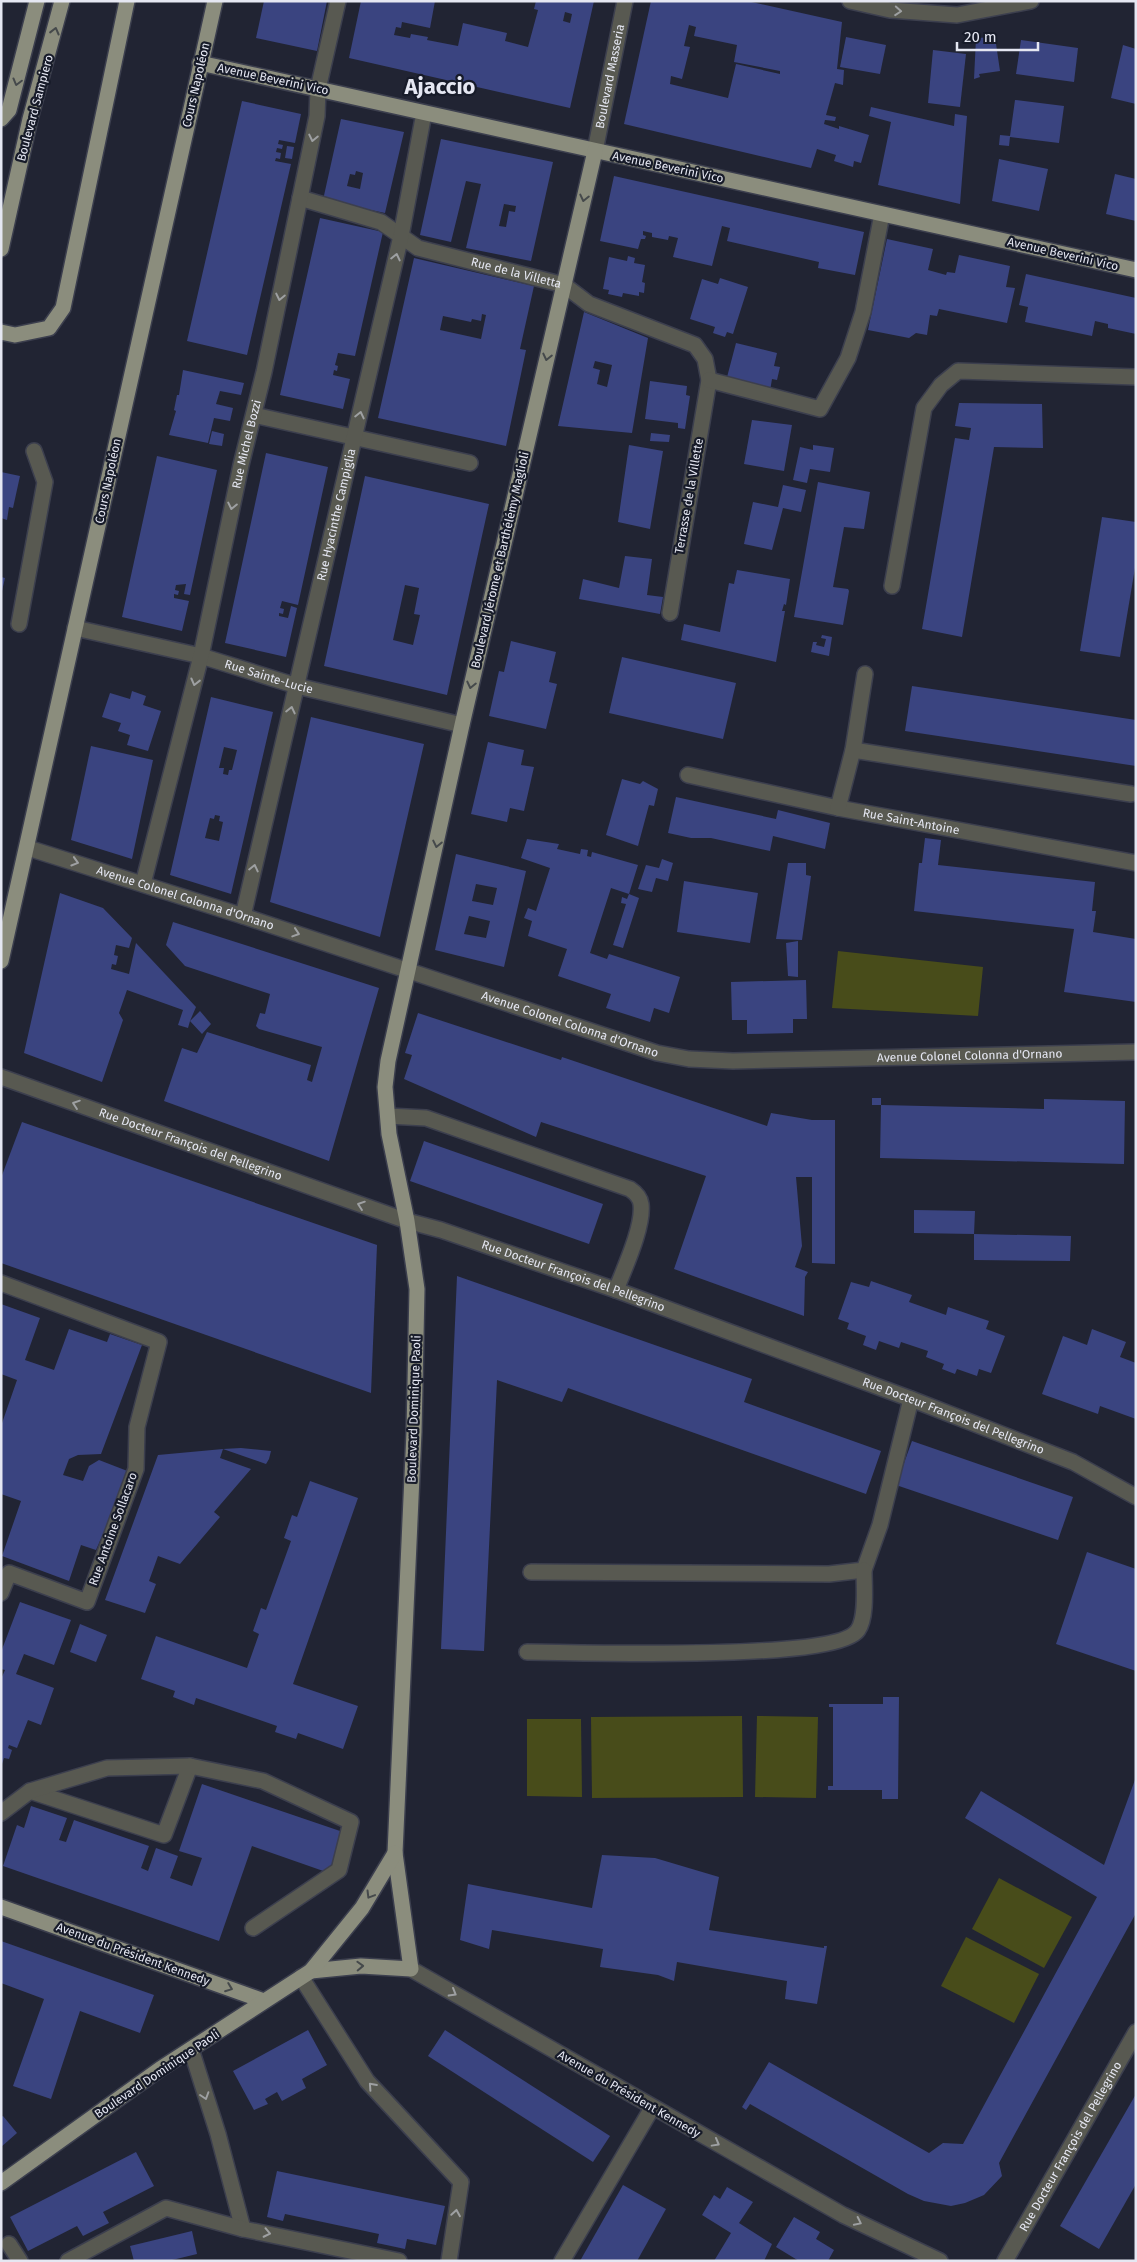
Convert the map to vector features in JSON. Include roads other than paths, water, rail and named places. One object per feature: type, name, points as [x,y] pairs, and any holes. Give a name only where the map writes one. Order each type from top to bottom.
[{"type":"main road","name":"Boulevard Sampiero","points":[[1,119],[9,110],[37,1]]},
{"type":"main road","name":"Boulevard Sampiero","points":[[1,249],[5,212],[62,1]]},
{"type":"main road","points":[[1,332],[15,335],[49,328],[63,308],[126,1]]},
{"type":"main road","name":"Cours Napoléon","points":[[1,960],[28,848],[75,628],[215,1]]},
{"type":"main road","name":"Avenue Beverini Vico","points":[[200,63],[1136,270]]},
{"type":"main road","name":"Boulevard Jérome et Barthélémy Maglioli","points":[[409,971],[462,725],[594,151]]},
{"type":"main road","name":"Boulevard Dominique Paoli","points":[[409,971],[388,1062],[385,1087],[394,1162],[408,1221],[417,1299],[414,1432],[394,1853],[411,1969]]},
{"type":"main road","points":[[306,1974],[362,1908],[394,1853]]},
{"type":"main road","name":"Avenue du Président Kennedy","points":[[1,1907],[264,2001]]},
{"type":"main road","name":"Avenue du Président Kennedy","points":[[306,1974],[362,1966],[411,1969]]},
{"type":"main road","name":"Boulevard Dominique Paoli","points":[[3,2184],[152,2075],[306,1974]]},
{"type":"street","name":"Rue Michel Bozzi","points":[[143,884],[201,656],[300,198],[317,116],[318,89],[338,1]]},
{"type":"street","name":"Boulevard Masseria","points":[[594,151],[625,1]]},
{"type":"street","points":[[850,1],[890,10],[957,15],[1031,1]]},
{"type":"street","name":"Rue Hyacinthe Campiglia","points":[[243,916],[401,236],[424,113]]},
{"type":"street","name":"Rue de la Villetta","points":[[300,198],[370,217],[381,222],[418,248],[564,285],[589,304],[695,345],[705,359],[709,380]]},
{"type":"street","points":[[709,380],[820,409],[848,358],[862,312],[882,214]]},
{"type":"street","points":[[892,586],[924,408],[941,385],[958,371],[1136,377]]},
{"type":"street","name":"Terrasse de la Villette","points":[[670,613],[709,380]]},
{"type":"street","points":[[254,415],[470,463]]},
{"type":"street","points":[[19,624],[46,482],[34,451]]},
{"type":"street","name":"Rue Sainte-Lucie","points":[[75,628],[201,656],[296,686],[462,725]]},
{"type":"street","points":[[838,808],[853,750],[866,674]]},
{"type":"street","points":[[853,750],[1131,794]]},
{"type":"street","name":"Rue Saint-Antoine","points":[[688,775],[838,808],[1136,863]]},
{"type":"street","name":"Avenue Colonel Colonna d'Ornano","points":[[28,848],[243,916],[657,1052],[689,1059],[733,1061],[1136,1052]]},
{"type":"street","name":"Rue Docteur François del Pellegrino","points":[[1,1077],[408,1221],[442,1230],[616,1290],[911,1399],[1073,1462],[1136,1497]]},
{"type":"street","points":[[388,1116],[426,1118],[547,1159],[630,1189],[638,1194],[641,1204],[639,1222],[631,1252],[616,1290]]},
{"type":"street","name":"Rue Antoine Sollacaro","points":[[1,1283],[159,1342],[136,1427],[136,1469],[87,1602],[9,1573],[1,1593]]},
{"type":"street","points":[[527,1652],[769,1651],[822,1645],[849,1638],[857,1631],[862,1620],[864,1570],[880,1525],[911,1399]]},
{"type":"street","points":[[530,1572],[829,1574],[864,1570]]},
{"type":"street","points":[[30,1791],[164,1835],[190,1766]]},
{"type":"street","points":[[1,1813],[30,1791],[107,1768],[190,1766],[263,1781],[351,1822],[338,1870],[253,1928]]},
{"type":"street","name":"Avenue du Président Kennedy","points":[[411,1969],[652,2108],[843,2215],[940,2261]]},
{"type":"street","points":[[306,1974],[367,2081],[461,2182],[449,2261]]},
{"type":"street","name":"Rue Docteur François del Pellegrino","points":[[1005,2261],[1136,2032]]},
{"type":"street","points":[[191,2049],[218,2134],[243,2228]]},
{"type":"street","points":[[562,2261],[652,2108]]},
{"type":"street","points":[[68,2261],[166,2208],[243,2228],[399,2261]]},
{"type":"street","points":[[9,2244],[20,2261]]},
{"type":"district","name":"Ajaccio","points":[[440,86]]}]
